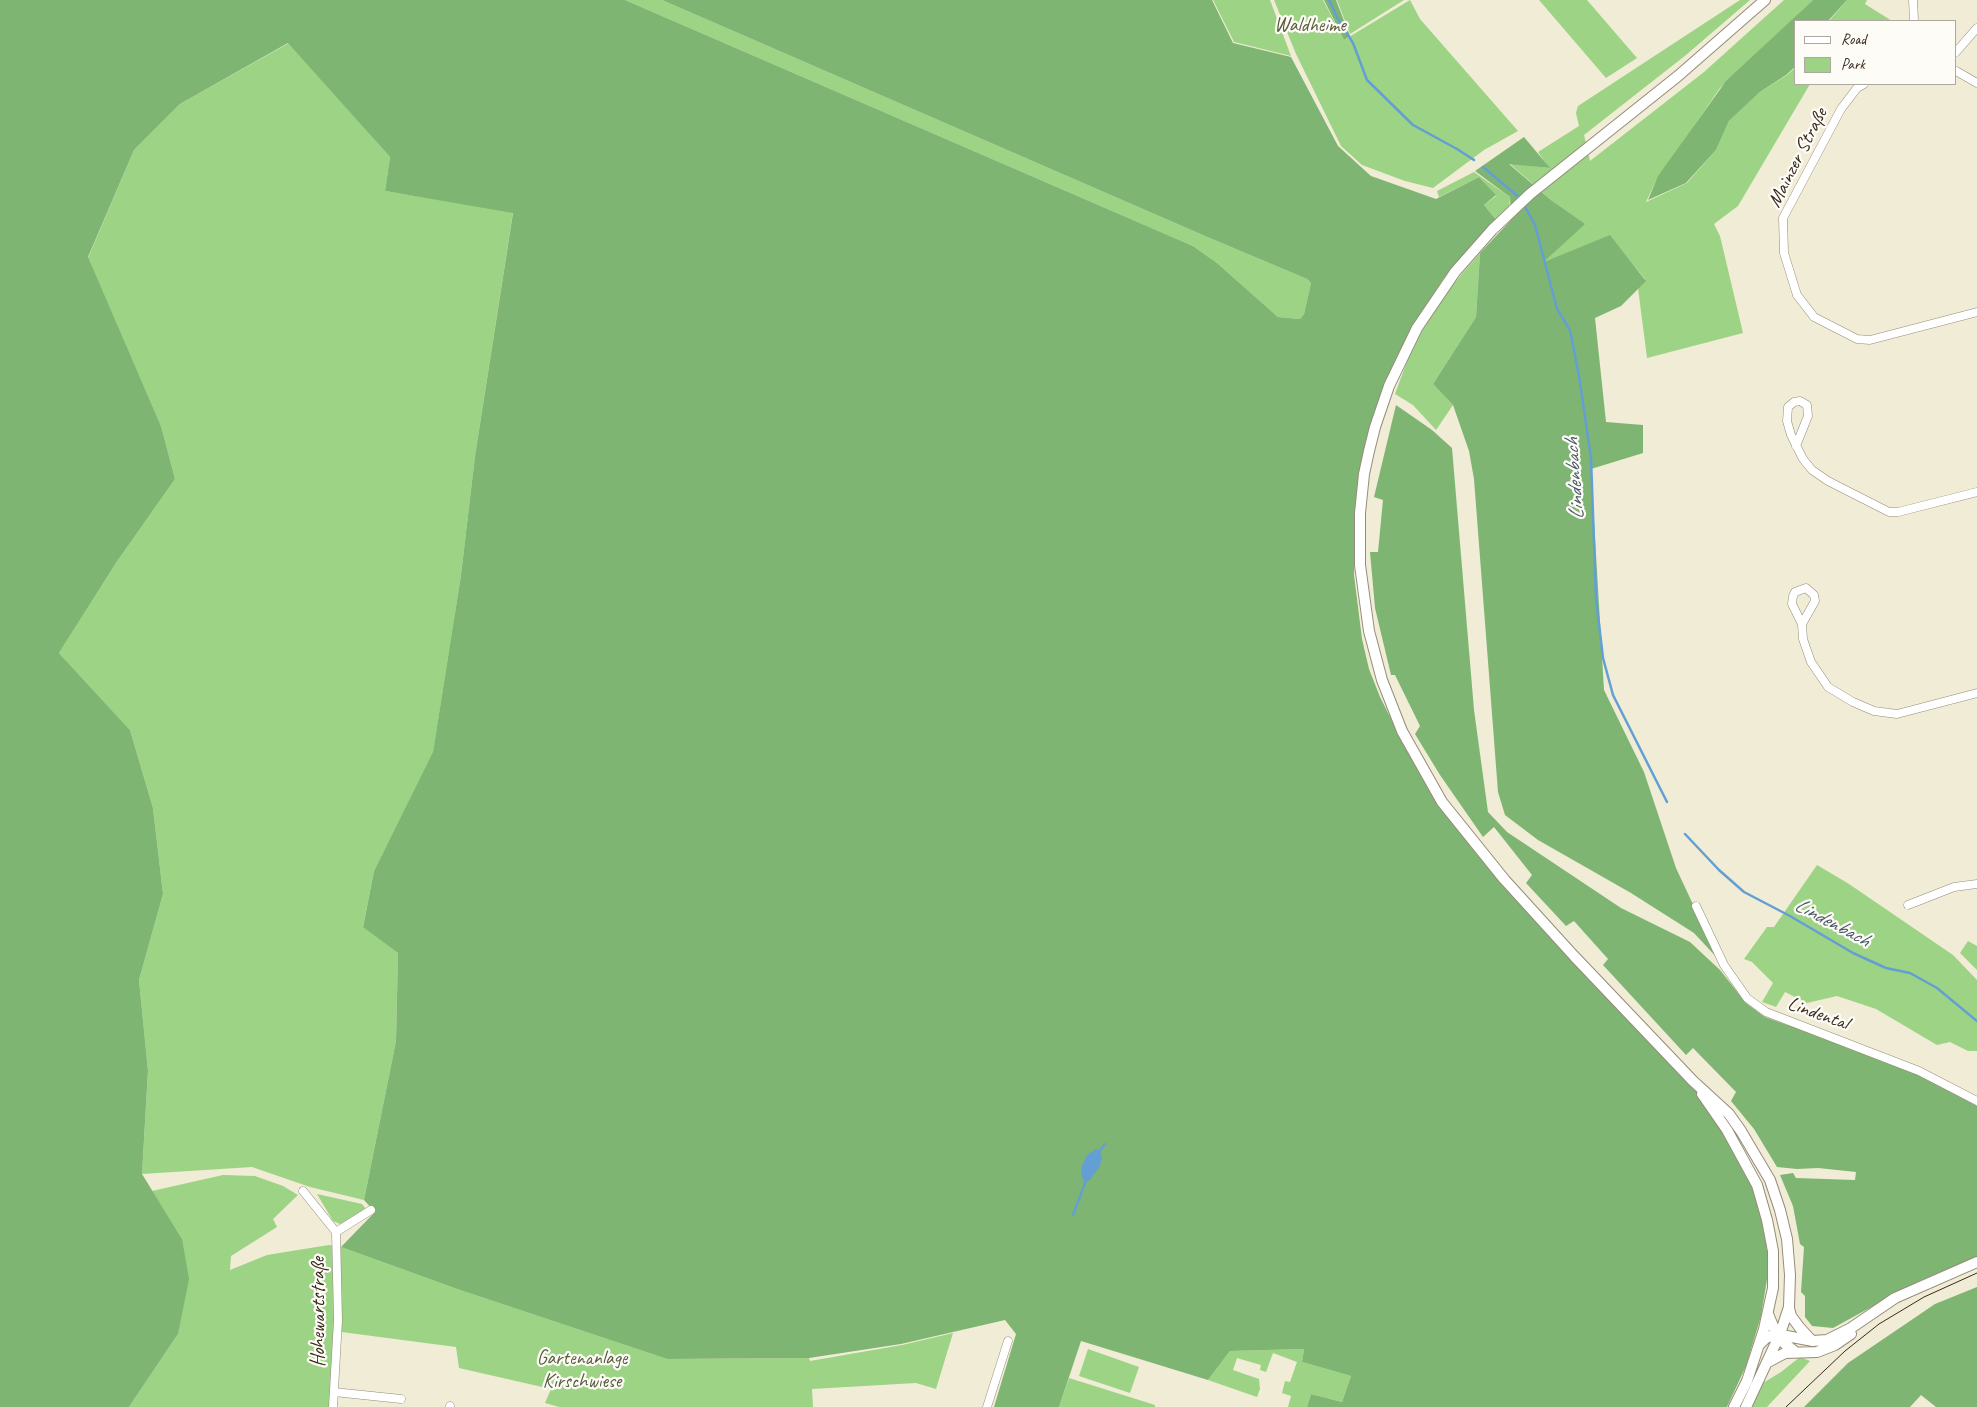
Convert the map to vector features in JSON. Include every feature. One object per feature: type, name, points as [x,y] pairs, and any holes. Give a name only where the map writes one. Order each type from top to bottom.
[{"type":"main road","points":[[1765,0],[1678,76],[1530,194],[1475,248],[1440,293],[1418,328],[1389,386],[1375,427],[1362,494],[1360,565],[1375,655],[1394,715],[1421,768],[1442,802],[1504,878],[1555,935],[1693,1080],[1729,1114],[1749,1143],[1770,1180],[1780,1210],[1788,1248],[1790,1275],[1789,1307],[1791,1316],[1813,1342]]},
{"type":"main road","points":[[1693,1080],[1728,1130],[1757,1185],[1763,1202],[1773,1252],[1772,1288],[1768,1314],[1747,1381],[1734,1407]]},
{"type":"main road","points":[[1759,1345],[1766,1338],[1778,1335],[1813,1342],[1835,1337],[1895,1298],[1977,1262]]},
{"type":"main road","points":[[1767,1362],[1775,1357],[1794,1351],[1817,1352],[1835,1345],[1892,1307],[1911,1290]]},
{"type":"main road","points":[[1746,1407],[1767,1362],[1789,1307]]},
{"type":"main road","points":[[1768,1314],[1778,1335],[1794,1351]]},
{"type":"street","points":[[1913,0],[1914,20]]},
{"type":"street","points":[[1957,51],[1977,28]]},
{"type":"street","points":[[1957,72],[1977,83]]},
{"type":"street","name":"Mainzer Straße","points":[[1862,85],[1857,88],[1841,109],[1783,218],[1784,253],[1797,295],[1814,317],[1857,339],[1870,340],[1977,312]]},
{"type":"street","points":[[1796,446],[1808,416],[1807,405],[1800,402],[1794,402],[1788,407],[1787,421],[1791,435],[1796,446],[1803,459],[1820,475],[1888,512],[1898,512],[1977,492]]},
{"type":"street","points":[[1802,624],[1803,639],[1811,662],[1828,687],[1853,702],[1874,711],[1897,714],[1977,693]]},
{"type":"street","points":[[1908,905],[1954,887],[1973,883],[1977,884]]},
{"type":"street","name":"Lindental","points":[[1696,906],[1724,965],[1747,998],[1766,1012],[1919,1070],[1977,1101]]},
{"type":"street","points":[[303,1191],[336,1232],[371,1210]]},
{"type":"street","name":"Hohewartstraße","points":[[333,1407],[338,1320],[336,1232]]},
{"type":"street","points":[[987,1407],[1008,1341]]},
{"type":"street","name":"Hohewartstraße","points":[[334,1392],[401,1399]]},
{"type":"green space","points":[[0,0],[625,0],[1193,246],[1217,263],[1278,317],[1300,319],[1304,314],[1311,283],[1307,279],[662,0],[1212,0],[1233,43],[1291,57],[1338,146],[1371,176],[1436,199],[1479,177],[1496,195],[1484,205],[1498,222],[1443,279],[1409,335],[1385,385],[1356,508],[1354,575],[1362,639],[1369,669],[1380,697],[1412,760],[1441,808],[1692,1084],[1747,1171],[1763,1220],[1769,1267],[1761,1316],[1746,1366],[1727,1407],[1307,1407],[1311,1394],[1342,1402],[1351,1376],[1302,1362],[1304,1349],[1230,1351],[1208,1380],[1081,1341],[1059,1407],[994,1407],[1016,1334],[1005,1320],[901,1344],[809,1358],[667,1359],[460,1290],[341,1247],[375,1212],[364,1200],[396,1041],[398,953],[363,927],[374,871],[433,752],[461,575],[475,456],[513,213],[385,191],[390,157],[288,43],[180,104],[134,150],[88,257],[161,426],[175,479],[116,563],[59,653],[130,730],[153,808],[163,894],[139,980],[148,1071],[142,1174],[182,1239],[189,1279],[178,1334],[129,1407],[0,1407]]},
{"type":"green space","points":[[625,0],[662,0],[1307,279],[1311,283],[1304,314],[1300,319],[1278,317],[1217,263],[1193,246]]},
{"type":"green space","points":[[1213,0],[1270,0],[1291,56],[1234,42]]},
{"type":"green space","name":"Waldheime","points":[[1274,0],[1323,0],[1344,40],[1410,0],[1420,19],[1518,131],[1484,150],[1433,188],[1405,181],[1362,165],[1341,146],[1296,54]]},
{"type":"green space","points":[[1324,0],[1336,0],[1350,36],[1344,40]]},
{"type":"green space","points":[[1337,0],[1404,0],[1350,34]]},
{"type":"green space","points":[[1539,0],[1587,0],[1637,58],[1606,78]]},
{"type":"green space","points":[[1740,0],[1750,0],[1686,55],[1584,135],[1590,161],[1704,72],[1784,0],[1813,0],[1720,88],[1656,181],[1646,202],[1687,183],[1716,150],[1729,121],[1760,92],[1794,69],[1794,85],[1809,85],[1738,206],[1714,224],[1720,236],[1743,333],[1647,358],[1638,288],[1645,279],[1610,236],[1543,263],[1584,224],[1551,200],[1509,163],[1549,168],[1538,152],[1579,126],[1576,113],[1578,106]]},
{"type":"green space","points":[[1813,0],[1847,0],[1829,20],[1794,20],[1794,68],[1760,92],[1729,121],[1716,150],[1686,183],[1648,200],[1658,176],[1726,81]]},
{"type":"green space","points":[[1847,0],[1867,0],[1865,4],[1890,20],[1830,20]]},
{"type":"green space","points":[[289,43],[390,157],[385,191],[513,212],[475,456],[461,575],[433,753],[374,871],[363,926],[398,953],[396,1041],[364,1200],[310,1187],[252,1167],[142,1174],[148,1071],[139,980],[163,894],[153,808],[130,730],[59,653],[116,563],[175,479],[161,426],[88,258],[134,150],[180,104]]},
{"type":"green space","points":[[1524,137],[1550,168],[1509,164],[1551,200],[1585,224],[1544,262],[1610,235],[1646,281],[1621,306],[1595,318],[1606,422],[1643,425],[1643,453],[1591,469],[1604,690],[1644,772],[1676,868],[1719,960],[1694,933],[1631,893],[1538,840],[1505,815],[1498,792],[1474,479],[1469,451],[1453,405],[1433,384],[1476,317],[1480,253],[1511,220],[1510,197],[1475,171]]},
{"type":"green space","points":[[1474,172],[1510,197],[1509,210],[1498,222],[1484,205],[1496,196],[1479,177],[1439,197],[1437,191]]},
{"type":"green space","points":[[1480,253],[1476,317],[1433,384],[1453,405],[1436,430],[1413,405],[1395,394],[1413,345],[1449,289]]},
{"type":"green space","points":[[1396,405],[1432,430],[1452,448],[1474,710],[1488,812],[1507,832],[1621,908],[1690,942],[1720,970],[1746,1003],[1765,1017],[1918,1074],[1977,1106],[1977,1257],[1919,1281],[1833,1328],[1812,1326],[1805,1317],[1805,1296],[1801,1292],[1804,1247],[1800,1244],[1793,1206],[1780,1175],[1793,1173],[1796,1178],[1855,1180],[1856,1172],[1818,1168],[1797,1169],[1777,1167],[1754,1129],[1731,1101],[1736,1092],[1693,1048],[1686,1055],[1603,965],[1608,959],[1574,921],[1566,926],[1526,883],[1532,875],[1494,827],[1483,837],[1440,775],[1415,734],[1420,726],[1395,675],[1391,675],[1375,608],[1370,552],[1378,552],[1383,500],[1374,497]]},
{"type":"green space","points":[[1817,865],[1849,884],[1953,955],[1977,980],[1977,1051],[1968,1051],[1950,1042],[1937,1045],[1876,1009],[1837,996],[1807,1003],[1785,992],[1776,1007],[1762,1002],[1773,983],[1752,962],[1744,959],[1767,927],[1774,927]]},
{"type":"green space","points":[[1968,941],[1977,946],[1977,970],[1960,953]]},
{"type":"green space","name":"Gartenanlage Kirschwiese","points":[[223,1175],[255,1176],[283,1186],[298,1195],[273,1219],[277,1227],[231,1256],[230,1270],[267,1255],[329,1245],[341,1247],[460,1290],[667,1359],[809,1358],[810,1361],[902,1345],[953,1333],[936,1389],[916,1383],[812,1389],[813,1407],[559,1407],[545,1403],[551,1389],[459,1368],[456,1347],[334,1331],[332,1407],[129,1407],[178,1334],[182,1239],[152,1191]]},
{"type":"green space","points":[[317,1194],[362,1204],[366,1209],[349,1221],[340,1224],[333,1221]]},
{"type":"green space","points":[[1977,1287],[1977,1407],[1936,1407],[1921,1395],[1910,1407],[1804,1407],[1848,1363],[1935,1304]]},
{"type":"green space","points":[[1088,1349],[1139,1367],[1130,1393],[1079,1376]]},
{"type":"green space","points":[[1304,1349],[1302,1362],[1351,1376],[1342,1402],[1311,1394],[1307,1407],[1288,1407],[1291,1396],[1282,1393],[1285,1381],[1290,1382],[1297,1362],[1273,1353],[1266,1372],[1260,1370],[1261,1365],[1237,1358],[1233,1370],[1259,1379],[1260,1389],[1257,1397],[1208,1380],[1230,1351]]},
{"type":"green space","points":[[1800,1357],[1810,1361],[1767,1407],[1749,1407],[1763,1383]]},
{"type":"green space","points":[[1069,1378],[1155,1405],[1155,1407],[1059,1407]]},
{"type":"water","points":[[1096,1149],[1100,1151],[1102,1157],[1100,1166],[1090,1180],[1083,1180],[1081,1175],[1082,1166],[1087,1155]]},
{"type":"waterway","name":"Lindenbach","points":[[1329,0],[1353,43],[1367,80],[1413,125],[1474,160]]},
{"type":"waterway","name":"Lindenbach","points":[[1483,167],[1520,198]]},
{"type":"waterway","name":"Lindenbach","points":[[1523,203],[1535,225],[1557,309],[1570,330],[1579,376],[1591,458],[1596,599],[1603,658],[1613,695],[1667,802]]},
{"type":"waterway","name":"Lindenbach","points":[[1685,834],[1719,870],[1744,892],[1790,916],[1853,953],[1886,968],[1910,973],[1937,988],[1977,1021]]},
{"type":"waterway","points":[[1098,1153],[1105,1144]]},
{"type":"waterway","points":[[1073,1215],[1087,1178]]},
{"type":"tram line","points":[[1786,1407],[1845,1351],[1879,1324],[1924,1297],[1977,1273]]}]
